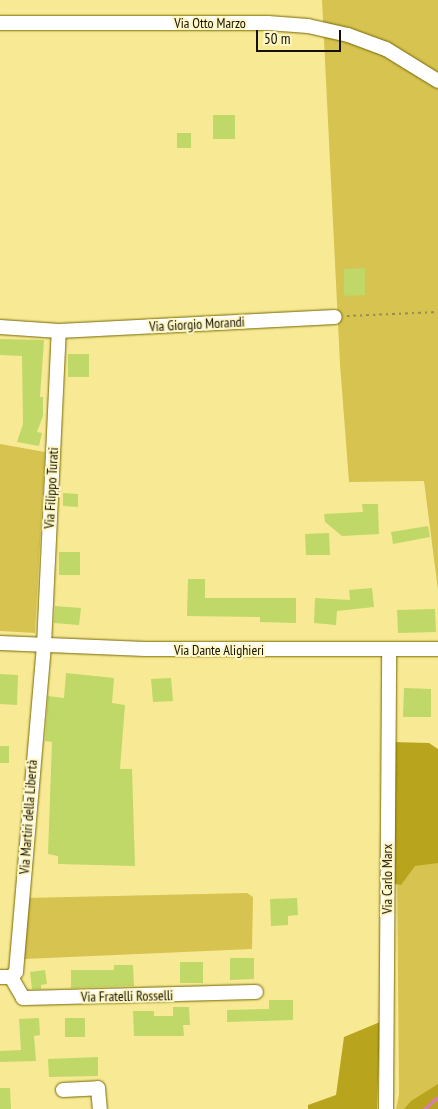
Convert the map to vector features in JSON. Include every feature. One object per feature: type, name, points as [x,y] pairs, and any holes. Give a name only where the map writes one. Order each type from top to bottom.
[{"type":"street","name":"Via Otto Marzo","points":[[0,23],[268,23],[308,26],[348,35],[379,46],[438,80]]},
{"type":"street","name":"Via Giorgio Morandi","points":[[0,327],[59,331],[335,317]]},
{"type":"street","name":"Via Filippo Turati","points":[[44,645],[59,331]]},
{"type":"street","name":"Via Dante Alighieri","points":[[0,643],[145,649],[389,650],[438,648]]},
{"type":"street","name":"Via Martiri della Libertà","points":[[5,977],[16,972],[44,645]]},
{"type":"street","name":"Via Carlo Marx","points":[[386,1109],[389,650]]},
{"type":"street","name":"Via Fratelli Rosselli","points":[[5,977],[23,998],[256,992]]},
{"type":"street","points":[[64,1090],[98,1088],[100,1109]]},
{"type":"path","points":[[335,317],[438,312]]},
{"type":"shaded area","points":[[322,0],[438,0],[438,590],[424,481],[349,482],[340,364]]},
{"type":"shaded area","points":[[0,444],[45,452],[35,633],[0,631]]},
{"type":"shaded area","points":[[393,742],[429,743],[438,749],[438,863],[415,866],[401,885],[395,884]]},
{"type":"shaded area","points":[[396,748],[438,749],[438,1109],[396,1109],[399,1094]]},
{"type":"shaded area","points":[[247,893],[253,897],[252,949],[24,959],[25,898]]},
{"type":"shaded area","points":[[380,1022],[377,1109],[308,1109],[308,1105],[336,1095],[344,1037]]},
{"type":"shaded area","points":[[438,1084],[438,1109],[404,1109],[411,1101]]},
{"type":"building","points":[[213,115],[235,115],[235,139],[213,139]]},
{"type":"building","points":[[177,133],[191,133],[191,148],[177,148]]},
{"type":"building","points":[[365,268],[365,295],[344,296],[344,269]]},
{"type":"building","points":[[0,339],[44,340],[40,397],[43,397],[43,416],[37,432],[42,433],[39,446],[17,442],[23,424],[22,356],[0,355]]},
{"type":"building","points":[[68,354],[89,354],[89,377],[68,377]]},
{"type":"building","points":[[63,493],[78,494],[78,507],[63,506]]},
{"type":"building","points":[[362,504],[378,504],[379,534],[342,536],[325,522],[324,514],[363,512]]},
{"type":"building","points":[[428,526],[430,537],[393,544],[391,532]]},
{"type":"building","points":[[329,533],[330,555],[306,555],[305,534]]},
{"type":"building","points":[[59,552],[80,552],[80,575],[59,575]]},
{"type":"building","points":[[188,579],[205,579],[205,598],[296,598],[296,623],[260,622],[260,617],[187,616]]},
{"type":"building","points":[[372,588],[374,607],[337,611],[336,625],[314,623],[315,598],[350,600],[349,590]]},
{"type":"building","points":[[55,606],[81,608],[79,625],[54,623]]},
{"type":"building","points":[[435,609],[436,632],[398,633],[397,610]]},
{"type":"building","points":[[66,673],[114,678],[112,703],[125,705],[120,769],[132,769],[135,866],[58,864],[58,856],[48,854],[52,742],[45,741],[48,696],[64,698]]},
{"type":"building","points":[[0,674],[18,675],[17,705],[0,704]]},
{"type":"building","points":[[171,678],[173,701],[153,702],[151,679]]},
{"type":"building","points":[[404,688],[431,689],[431,717],[403,717]]},
{"type":"building","points":[[0,746],[9,746],[9,763],[0,763]]},
{"type":"building","points":[[297,898],[298,915],[288,916],[288,925],[271,926],[270,899]]},
{"type":"building","points":[[230,958],[254,958],[254,979],[230,980]]},
{"type":"building","points":[[180,962],[203,962],[203,983],[180,983]]},
{"type":"building","points":[[114,965],[133,965],[134,986],[71,988],[71,970],[114,970]]},
{"type":"building","points":[[45,970],[47,984],[41,985],[41,989],[32,989],[30,972]]},
{"type":"building","points":[[269,1000],[293,1000],[293,1020],[227,1022],[227,1010],[269,1009]]},
{"type":"building","points":[[173,1007],[189,1007],[190,1025],[183,1025],[184,1036],[134,1036],[133,1011],[154,1011],[154,1016],[173,1016]]},
{"type":"building","points":[[39,1018],[40,1035],[34,1036],[36,1061],[0,1062],[0,1051],[21,1050],[19,1019]]},
{"type":"building","points":[[65,1018],[85,1018],[85,1037],[65,1037]]},
{"type":"building","points":[[98,1057],[98,1076],[49,1077],[48,1059]]},
{"type":"building","points":[[0,1088],[10,1088],[11,1109],[0,1109]]},
{"type":"waterway","points":[[424,1109],[438,1097]]}]
